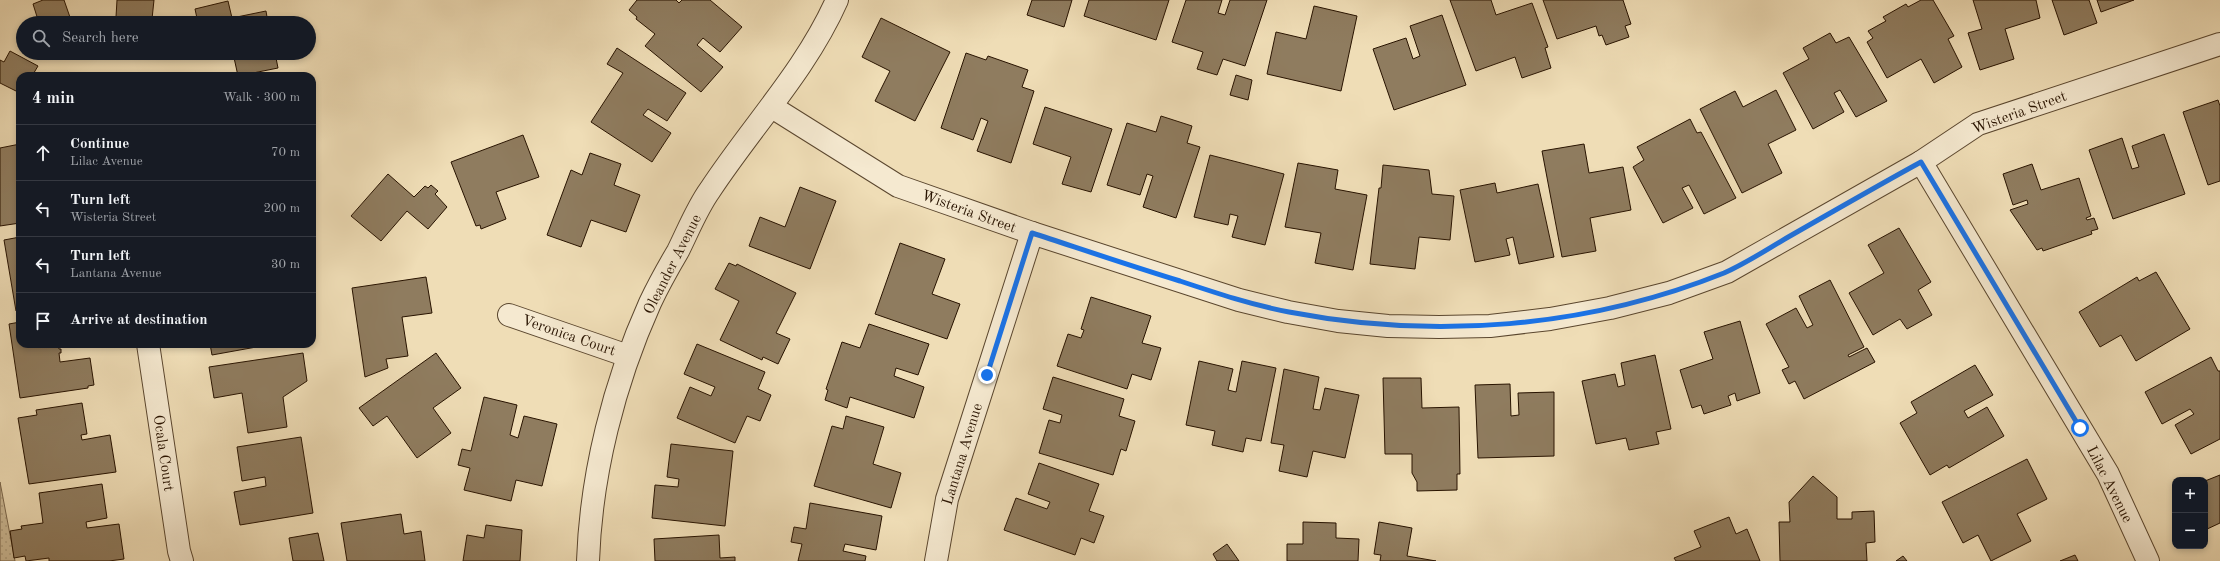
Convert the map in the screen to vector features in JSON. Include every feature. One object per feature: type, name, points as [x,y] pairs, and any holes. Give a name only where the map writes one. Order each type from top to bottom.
[{"type":"street","name":"Oleander Avenue","points":[[588,561],[589,522],[612,405],[628,356],[650,303],[709,190],[772,108],[827,22],[837,0]]},
{"type":"street","name":"Wisteria Street","points":[[772,108],[898,186],[1032,233],[1239,300],[1288,312],[1388,326],[1490,326],[1550,320],[1610,308],[1670,293],[1727,272],[1921,162],[1978,124],[2220,44]]},
{"type":"street","name":"Lilac Avenue","points":[[1921,162],[2108,474],[2148,561]]},
{"type":"street","name":"Lantana Avenue","points":[[936,561],[947,500],[1032,233]]},
{"type":"street","name":"Veronica Court","points":[[509,315],[628,356]]},
{"type":"street","name":"Ocala Court","points":[[149,348],[179,551],[182,561]]},
{"type":"shaded area","points":[[0,482],[15,561],[0,561]]},
{"type":"building","points":[[43,0],[64,0],[70,16],[37,16],[33,4]]},
{"type":"building","points":[[117,0],[154,0],[152,16],[116,16]]},
{"type":"building","points":[[637,0],[676,0],[679,3],[682,0],[710,0],[742,27],[720,52],[703,38],[697,45],[723,67],[701,92],[645,46],[655,34],[636,19],[637,17],[629,10]]},
{"type":"building","points":[[1032,0],[1072,0],[1064,27],[1027,15]]},
{"type":"building","points":[[1089,0],[1169,0],[1156,40],[1084,16]]},
{"type":"building","points":[[1186,0],[1222,0],[1218,13],[1225,15],[1230,0],[1267,0],[1245,66],[1223,59],[1217,75],[1197,69],[1203,52],[1172,42]]},
{"type":"building","points":[[1450,0],[1491,0],[1496,15],[1532,3],[1548,47],[1545,48],[1551,68],[1522,78],[1515,57],[1476,71]]},
{"type":"building","points":[[1543,0],[1623,0],[1631,24],[1625,26],[1629,37],[1606,45],[1602,35],[1599,36],[1596,26],[1557,39]]},
{"type":"building","points":[[1921,0],[1933,0],[1954,36],[1948,39],[1962,67],[1934,83],[1921,59],[1887,78],[1867,42],[1873,38],[1868,31],[1886,21],[1883,17],[1906,4],[1908,7]]},
{"type":"building","points":[[1973,0],[2036,0],[2040,18],[2005,29],[2014,59],[1980,70],[1968,33],[1982,29]]},
{"type":"building","points":[[2052,0],[2089,0],[2097,23],[2064,35]]},
{"type":"building","points":[[2097,0],[2134,0],[2101,12]]},
{"type":"building","points":[[228,1],[232,16],[196,16],[195,9]]},
{"type":"building","points":[[1314,6],[1357,16],[1341,91],[1267,74],[1276,32],[1306,39]]},
{"type":"building","points":[[266,11],[267,16],[242,16]]},
{"type":"building","points":[[1442,15],[1466,85],[1394,110],[1373,49],[1406,38],[1413,59],[1420,56],[1410,26]]},
{"type":"building","points":[[881,18],[950,52],[915,121],[875,101],[890,71],[862,57]]},
{"type":"building","points":[[1830,33],[1836,43],[1849,37],[1887,101],[1856,117],[1840,90],[1834,93],[1844,112],[1813,129],[1783,73],[1809,59],[1803,48]]},
{"type":"building","points":[[617,48],[686,93],[667,121],[648,109],[643,115],[671,133],[652,162],[591,122],[623,73],[607,64]]},
{"type":"building","points":[[10,51],[16,54],[16,60],[27,60],[38,66],[34,72],[16,72],[16,91],[0,83],[0,60],[4,62]]},
{"type":"building","points":[[966,53],[986,60],[988,56],[1028,70],[1022,87],[1034,91],[1011,163],[977,151],[988,121],[981,118],[973,140],[941,128]]},
{"type":"building","points":[[235,60],[276,60],[278,68],[258,72],[237,72]]},
{"type":"building","points":[[1236,75],[1252,80],[1248,100],[1230,95]]},
{"type":"building","points":[[1776,90],[1796,130],[1768,144],[1782,173],[1742,193],[1700,109],[1735,91],[1743,107]]},
{"type":"building","points":[[2218,100],[2220,106],[2220,181],[2208,185],[2183,112]]},
{"type":"building","points":[[1045,107],[1112,129],[1091,192],[1062,184],[1071,157],[1033,144]]},
{"type":"building","points":[[1161,116],[1192,126],[1187,143],[1200,147],[1176,218],[1143,207],[1153,176],[1147,174],[1140,195],[1107,185],[1127,123],[1156,132]]},
{"type":"building","points":[[1690,119],[1697,133],[1701,132],[1736,198],[1704,214],[1689,185],[1682,188],[1693,208],[1663,223],[1633,167],[1644,160],[1637,147]]},
{"type":"building","points":[[2164,134],[2185,194],[2113,219],[2089,150],[2122,138],[2132,169],[2139,167],[2132,146]]},
{"type":"building","points":[[523,135],[539,177],[496,192],[506,219],[481,229],[480,225],[476,226],[451,162]]},
{"type":"building","points":[[1584,144],[1589,173],[1623,167],[1631,210],[1590,218],[1596,251],[1562,257],[1542,151]]},
{"type":"building","points":[[16,145],[16,224],[0,226],[0,148]]},
{"type":"building","points":[[590,153],[621,164],[614,185],[640,195],[626,232],[591,220],[581,247],[547,235],[571,170],[582,175]]},
{"type":"building","points":[[1210,155],[1284,174],[1265,245],[1232,237],[1238,216],[1230,214],[1228,225],[1194,217]]},
{"type":"building","points":[[1298,163],[1338,170],[1335,189],[1367,195],[1353,270],[1315,263],[1321,233],[1285,227]]},
{"type":"building","points":[[2032,164],[2041,190],[2079,178],[2091,216],[2086,218],[2087,220],[2094,218],[2098,229],[2091,231],[2092,234],[2043,251],[2042,248],[2037,250],[2010,210],[2028,204],[2027,200],[2013,205],[2003,174]]},
{"type":"building","points":[[1383,165],[1429,170],[1432,194],[1454,196],[1450,240],[1419,237],[1415,269],[1370,264]]},
{"type":"building","points":[[388,174],[414,197],[425,186],[428,188],[431,185],[438,191],[435,194],[447,207],[428,229],[407,211],[381,241],[351,216]]},
{"type":"building","points":[[1495,183],[1497,193],[1538,184],[1554,257],[1519,264],[1513,237],[1506,239],[1510,255],[1475,262],[1460,190]]},
{"type":"building","points":[[800,187],[836,201],[810,269],[749,246],[760,217],[785,227]]},
{"type":"building","points":[[1899,228],[1931,282],[1918,290],[1932,315],[1907,329],[1900,319],[1873,335],[1849,293],[1884,273],[1868,245]]},
{"type":"building","points":[[16,238],[16,311],[4,240]]},
{"type":"building","points":[[900,243],[945,259],[932,294],[960,304],[947,339],[875,314]]},
{"type":"building","points":[[729,263],[736,266],[737,264],[796,293],[776,333],[790,339],[778,364],[763,357],[762,360],[720,340],[739,301],[715,289]]},
{"type":"building","points":[[2156,272],[2190,329],[2136,361],[2121,335],[2100,347],[2079,312],[2137,277],[2139,281]]},
{"type":"building","points":[[426,277],[432,313],[402,317],[408,356],[386,359],[388,368],[365,377],[352,288]]},
{"type":"building","points":[[1830,280],[1864,347],[1848,355],[1849,357],[1867,348],[1875,362],[1804,399],[1795,381],[1789,384],[1782,370],[1789,367],[1766,324],[1796,308],[1807,328],[1813,325],[1799,296]]},
{"type":"building","points":[[1091,297],[1151,316],[1142,343],[1161,348],[1151,380],[1132,374],[1127,389],[1057,366],[1068,334],[1081,338],[1084,330],[1081,329]]},
{"type":"building","points":[[1740,321],[1760,393],[1737,401],[1735,393],[1728,396],[1731,405],[1704,414],[1701,405],[1692,408],[1680,370],[1713,359],[1704,332]]},
{"type":"building","points":[[16,323],[16,348],[59,348],[61,349],[61,353],[59,353],[60,362],[90,358],[94,385],[88,386],[88,388],[20,398],[9,324]]},
{"type":"building","points":[[869,324],[929,344],[918,375],[896,368],[894,376],[924,387],[914,418],[850,397],[847,408],[825,400],[828,390],[826,389],[842,342],[860,348]]},
{"type":"building","points":[[697,344],[765,372],[758,389],[771,395],[760,421],[747,416],[735,443],[677,418],[690,387],[711,396],[715,387],[684,374]]},
{"type":"building","points":[[211,348],[251,348],[212,355]]},
{"type":"building","points":[[303,353],[307,381],[283,397],[287,427],[248,433],[242,393],[214,398],[209,367]]},
{"type":"building","points":[[436,353],[461,388],[433,408],[451,433],[417,458],[387,416],[373,426],[359,408]]},
{"type":"building","points":[[1655,355],[1671,429],[1656,432],[1659,444],[1629,450],[1626,438],[1596,444],[1582,381],[1615,374],[1618,387],[1625,385],[1621,363]]},
{"type":"building","points":[[2211,357],[2218,371],[2220,371],[2220,439],[2191,454],[2175,425],[2194,414],[2190,409],[2162,424],[2145,392]]},
{"type":"building","points":[[1199,361],[1233,369],[1228,390],[1236,392],[1242,361],[1276,368],[1261,441],[1246,438],[1243,452],[1212,445],[1215,431],[1186,425]]},
{"type":"building","points":[[1975,365],[1993,395],[1964,411],[1968,418],[1987,407],[2004,436],[1949,468],[1947,465],[1930,475],[1900,423],[1917,413],[1911,402]]},
{"type":"building","points":[[1284,369],[1319,377],[1313,409],[1320,410],[1325,388],[1359,395],[1345,458],[1313,451],[1307,477],[1279,471],[1284,445],[1271,443]]},
{"type":"building","points":[[1053,377],[1124,399],[1119,416],[1135,421],[1126,451],[1121,449],[1113,475],[1039,453],[1049,420],[1060,423],[1062,415],[1043,409]]},
{"type":"building","points":[[1383,378],[1421,378],[1422,408],[1459,407],[1460,474],[1457,474],[1457,490],[1417,491],[1417,482],[1412,473],[1412,454],[1385,454]]},
{"type":"building","points":[[1510,384],[1511,416],[1519,415],[1518,393],[1554,392],[1554,456],[1478,458],[1475,385]]},
{"type":"building","points":[[484,397],[517,405],[510,435],[518,438],[524,416],[557,424],[542,486],[516,480],[511,501],[464,490],[470,468],[458,465],[462,449],[471,451]]},
{"type":"building","points":[[82,403],[87,434],[81,435],[82,440],[110,435],[116,472],[29,484],[18,418],[37,415],[36,410]]},
{"type":"building","points":[[846,416],[884,427],[873,464],[901,473],[891,508],[814,486],[832,426],[843,429]]},
{"type":"building","points":[[301,437],[313,513],[240,525],[234,492],[266,486],[265,477],[242,481],[237,447]]},
{"type":"building","points":[[671,444],[733,451],[725,526],[652,518],[655,485],[678,487],[679,479],[667,477]]},
{"type":"building","points":[[2027,459],[2047,499],[2017,514],[2031,541],[1991,561],[1978,535],[1963,543],[1942,502]]},
{"type":"building","points":[[1039,463],[1099,484],[1089,511],[1104,516],[1094,543],[1081,538],[1075,555],[1004,530],[1016,498],[1047,509],[1050,502],[1028,494]]},
{"type":"building","points":[[2220,475],[2220,523],[2208,529],[2208,513],[2208,480]]},
{"type":"building","points":[[1813,476],[1837,497],[1837,519],[1852,519],[1852,512],[1874,511],[1875,542],[1866,543],[1867,561],[1780,561],[1779,522],[1790,522],[1789,502]]},
{"type":"building","points":[[102,484],[107,518],[86,522],[87,528],[119,524],[124,559],[109,561],[49,561],[49,558],[26,561],[25,556],[14,558],[10,531],[22,529],[21,526],[43,523],[39,493]]},
{"type":"building","points":[[810,503],[882,516],[876,550],[845,544],[843,551],[866,556],[865,561],[798,561],[802,544],[791,542],[794,527],[806,529]]},
{"type":"building","points":[[401,514],[404,534],[421,531],[425,561],[347,561],[341,523]]},
{"type":"building","points":[[1729,517],[1736,534],[1747,529],[1760,561],[1676,561],[1674,558],[1701,547],[1694,531]]},
{"type":"building","points":[[1303,522],[1336,523],[1336,538],[1359,539],[1358,561],[1287,561],[1287,544],[1303,544]]},
{"type":"building","points":[[1379,522],[1412,528],[1407,556],[1436,561],[1380,561],[1381,555],[1374,554]]},
{"type":"building","points":[[486,525],[522,530],[520,561],[463,561],[467,535],[484,538]]},
{"type":"building","points":[[318,533],[324,561],[293,561],[289,538]]},
{"type":"building","points":[[719,535],[720,558],[735,557],[735,561],[655,561],[654,539]]},
{"type":"building","points":[[1227,544],[1239,561],[1217,561],[1213,554]]},
{"type":"building","points":[[2075,555],[2078,561],[2060,561]]},
{"type":"building","points":[[1903,556],[1907,561],[1896,561]]},
{"type":"route","points":[[987,375],[1032,233],[1239,300],[1288,312],[1388,326],[1490,326],[1550,320],[1610,308],[1670,293],[1727,272],[1921,162],[2080,428]]}]
